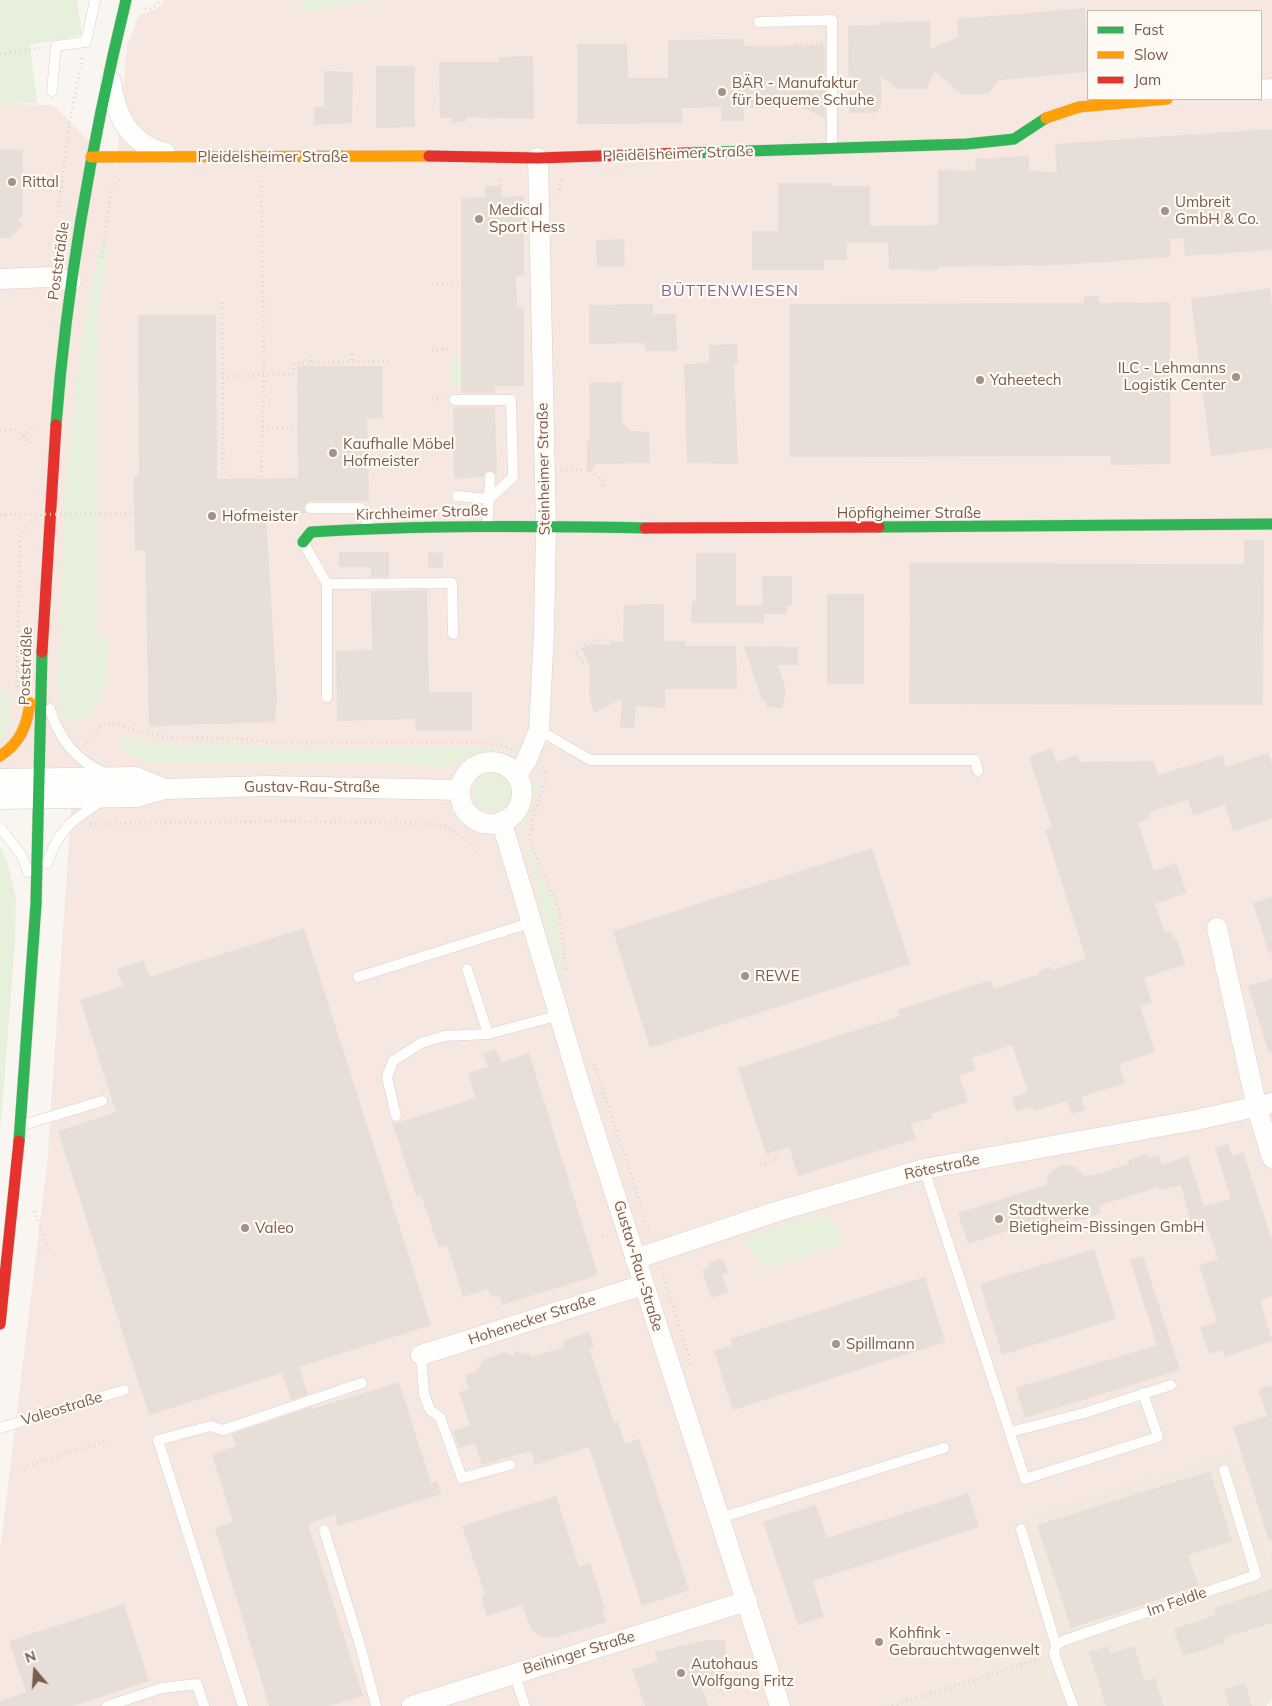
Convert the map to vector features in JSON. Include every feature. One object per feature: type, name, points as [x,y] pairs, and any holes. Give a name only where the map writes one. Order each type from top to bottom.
[{"type":"street","name":"Poststräßle","points":[[0,1324],[27,1048],[36,902],[42,645],[52,470],[71,280],[91,157],[124,0]]},
{"type":"street","name":"Pleidelsheimer Straße","points":[[110,72],[116,109],[130,134],[139,142],[156,151],[180,157]]},
{"type":"street","name":"Pleidelsheimer Straße","points":[[91,157],[538,158],[993,142],[1014,139],[1051,116],[1078,107],[1156,100]]},
{"type":"street","name":"Steinheimer Straße","points":[[518,775],[527,760],[539,730],[546,527],[538,158]]},
{"type":"street","points":[[0,279],[50,278],[71,280]]},
{"type":"street","name":"Höpfigheimer Straße","points":[[546,527],[933,528],[1272,524]]},
{"type":"street","name":"Kirchheimer Straße","points":[[303,542],[311,532],[486,526],[546,527]]},
{"type":"street","points":[[0,756],[9,750],[21,737],[28,718],[33,669],[44,618]]},
{"type":"street","points":[[500,763],[518,775],[523,793],[522,803],[517,812],[502,823],[492,825],[472,818],[464,810],[460,800],[460,790],[466,775],[478,764],[500,763]]},
{"type":"street","name":"Gustav-Rau-Straße","points":[[0,779],[38,777],[113,787],[137,797],[165,789],[268,786],[460,790]]},
{"type":"street","name":"Gustav-Rau-Straße","points":[[0,798],[39,798],[113,787]]},
{"type":"street","name":"Gustav-Rau-Straße","points":[[502,823],[643,1285],[780,1706]]},
{"type":"street","points":[[1217,928],[1264,1105],[1272,1158]]},
{"type":"street","name":"Rötestraße","points":[[635,1259],[775,1212],[924,1169],[1264,1105]]},
{"type":"street","name":"Hohenecker Straße","points":[[421,1355],[643,1285]]},
{"type":"street","name":"Beihinger Straße","points":[[412,1706],[746,1600]]},
{"type":"lane","points":[[52,91],[56,46],[86,42],[95,0]]},
{"type":"lane","points":[[759,22],[832,20],[832,148]]},
{"type":"lane","points":[[454,400],[489,403],[511,400],[512,477],[489,498],[457,496]]},
{"type":"lane","points":[[486,526],[490,477]]},
{"type":"lane","points":[[310,508],[361,508],[370,529]]},
{"type":"lane","points":[[303,542],[327,584],[327,697]]},
{"type":"lane","points":[[327,584],[452,583],[453,634]]},
{"type":"lane","points":[[36,902],[48,859],[55,843],[71,821],[113,787],[75,755],[54,723],[47,700],[42,645]]},
{"type":"lane","points":[[539,730],[590,760],[975,760],[978,771]]},
{"type":"lane","points":[[0,826],[22,856],[36,902]]},
{"type":"lane","points":[[358,977],[533,922]]},
{"type":"lane","points":[[467,969],[488,1034]]},
{"type":"lane","points":[[396,1116],[387,1078],[393,1061],[421,1044],[444,1036],[488,1034],[560,1015]]},
{"type":"lane","points":[[20,1126],[102,1101]]},
{"type":"lane","points":[[924,1169],[1026,1479],[1158,1436],[1143,1393]]},
{"type":"lane","points":[[421,1355],[424,1394],[430,1410],[440,1417],[462,1478],[510,1464]]},
{"type":"lane","points":[[243,1706],[158,1440],[212,1426],[223,1430],[362,1383]]},
{"type":"lane","points":[[1010,1432],[1084,1413],[1171,1385]]},
{"type":"lane","name":"Valeostraße","points":[[0,1428],[124,1390]]},
{"type":"lane","points":[[720,1518],[944,1448]]},
{"type":"lane","name":"Im Feldle","points":[[1055,1650],[1064,1640],[1256,1575],[1224,1470]]},
{"type":"lane","points":[[1022,1529],[1055,1650],[1073,1706]]},
{"type":"lane","points":[[324,1530],[360,1645],[376,1706]]},
{"type":"lane","points":[[514,1673],[525,1706]]},
{"type":"lane","points":[[107,1706],[162,1688],[196,1684],[204,1706]]},
{"type":"path","points":[[57,222],[69,124],[86,42]]},
{"type":"path","points":[[793,45],[793,43],[825,43]]},
{"type":"path","points":[[0,54],[56,46]]},
{"type":"path","points":[[500,178],[500,186]]},
{"type":"path","points":[[102,257],[111,192]]},
{"type":"path","points":[[261,202],[264,376],[261,477]]},
{"type":"path","points":[[432,284],[461,283]]},
{"type":"path","points":[[222,303],[223,470],[234,479]]},
{"type":"path","points":[[432,350],[450,349]]},
{"type":"path","points":[[352,354],[352,362]]},
{"type":"path","points":[[311,355],[311,363]]},
{"type":"path","points":[[223,377],[293,374],[294,363],[391,361]]},
{"type":"path","points":[[285,370],[286,375]]},
{"type":"path","points":[[262,428],[298,428]]},
{"type":"path","points":[[0,431],[14,429],[39,451]]},
{"type":"path","points":[[556,471],[586,469]]},
{"type":"path","points":[[591,470],[603,481],[603,486]]},
{"type":"path","points":[[0,515],[134,513]]},
{"type":"path","points":[[583,663],[574,654],[589,641],[604,640]]},
{"type":"path","points":[[75,755],[102,726],[110,723],[162,737],[246,739],[274,743],[484,744],[503,745],[511,748]]},
{"type":"path","points":[[71,821],[78,825],[289,821],[432,824],[452,829],[470,844],[477,853]]},
{"type":"path","points":[[760,1164],[777,1159],[775,1152]]},
{"type":"path","points":[[24,1470],[28,1466],[108,1440]]},
{"type":"path","points":[[892,1706],[1055,1650]]},
{"type":"path","points":[[713,1683],[726,1696]]},
{"type":"shaded area","points":[[165,0],[1272,0],[1272,1569],[1229,1452],[1010,1522],[1049,1652],[877,1706],[0,1706],[0,1551],[47,1165],[72,796],[0,807],[0,104],[53,105],[116,167],[127,46],[139,15],[157,9]]},
{"type":"shaded area","points":[[1230,1452],[1272,1569],[1272,1700],[1266,1706],[877,1706],[1049,1652],[1010,1522]]},
{"type":"green space","points":[[0,0],[77,0],[82,35],[30,45],[37,103],[0,104]]},
{"type":"green space","points":[[301,0],[380,0],[301,12]]},
{"type":"green space","points":[[102,242],[108,243],[97,320],[97,636],[108,636],[108,666],[105,685],[98,703],[85,718],[71,721],[62,718],[57,691],[65,496],[76,386],[88,298]]},
{"type":"green space","points":[[451,356],[460,356],[461,386],[452,386]]},
{"type":"green space","points":[[0,692],[10,692],[9,727],[0,742]]},
{"type":"green space","points":[[119,733],[142,741],[188,745],[232,743],[281,749],[480,747],[500,749],[501,751],[483,753],[464,762],[449,766],[429,768],[410,764],[149,763],[133,756],[125,749]]},
{"type":"green space","points":[[492,773],[506,778],[511,792],[506,806],[492,811],[478,806],[473,792],[478,778]]},
{"type":"green space","points":[[537,777],[541,777],[527,825],[523,826],[531,790]]},
{"type":"green space","points":[[529,843],[537,867],[555,902],[563,975],[558,974],[557,971],[526,844]]},
{"type":"green space","points":[[0,846],[7,861],[16,897],[15,943],[0,1134]]},
{"type":"green space","points":[[818,1215],[838,1224],[842,1243],[765,1269],[743,1239]]},
{"type":"building","points":[[1085,8],[1087,72],[999,80],[988,94],[963,95],[935,71],[926,89],[898,89],[881,76],[881,107],[875,113],[849,113],[848,26],[880,25],[880,22],[930,21],[930,49],[958,37],[957,19]]},
{"type":"building","points":[[743,39],[744,46],[825,45],[825,118],[801,107],[744,108],[744,121],[721,121],[721,107],[682,108],[682,123],[577,124],[577,44],[627,44],[628,78],[668,78],[668,40]]},
{"type":"building","points":[[533,56],[534,119],[466,117],[466,122],[451,123],[452,118],[440,118],[439,62],[499,62],[499,57]]},
{"type":"building","points":[[376,66],[415,66],[415,127],[376,128]]},
{"type":"building","points":[[324,71],[353,72],[352,123],[314,125],[314,107],[324,107]]},
{"type":"building","points":[[1272,129],[1272,250],[1185,256],[1183,238],[1170,239],[1170,257],[1061,265],[938,267],[937,270],[889,269],[888,243],[847,243],[847,260],[824,260],[824,270],[752,270],[752,231],[778,231],[778,183],[831,183],[831,186],[870,186],[870,226],[938,225],[938,170],[975,171],[976,159],[1029,156],[1029,171],[1057,172],[1055,144]]},
{"type":"building","name":"Rittal","points":[[0,149],[23,149],[23,215],[18,221],[23,225],[10,238],[0,238]]},
{"type":"building","points":[[485,186],[501,186],[502,197],[524,196],[524,275],[516,276],[517,306],[524,307],[524,386],[495,386],[495,393],[461,393],[461,198],[485,197]]},
{"type":"building","points":[[624,239],[625,267],[597,267],[596,240]]},
{"type":"building","name":"ILC - Lehmanns Logistik Center","points":[[1270,288],[1272,306],[1272,448],[1211,456],[1191,299]]},
{"type":"building","name":"Yaheetech","points":[[1084,296],[1099,296],[1099,303],[1170,302],[1170,464],[1111,465],[1111,456],[790,457],[790,304],[1084,303]]},
{"type":"building","points":[[653,304],[653,314],[676,314],[677,351],[645,351],[644,343],[589,344],[589,305]]},
{"type":"building","points":[[138,315],[216,315],[217,479],[298,478],[297,366],[383,366],[383,418],[367,419],[369,501],[309,501],[303,508],[306,513],[266,515],[277,699],[275,722],[149,726],[145,550],[135,551],[134,476],[139,475]]},
{"type":"building","points":[[737,344],[738,365],[734,365],[738,464],[687,463],[684,364],[709,363],[709,345]]},
{"type":"building","points":[[622,382],[622,422],[630,431],[649,432],[650,463],[597,464],[587,473],[587,441],[590,440],[589,383]]},
{"type":"building","points":[[495,407],[497,477],[490,470],[483,477],[454,478],[453,408]]},
{"type":"building","points":[[1244,540],[1264,540],[1263,705],[909,704],[910,563],[1244,564]]},
{"type":"building","points":[[339,552],[389,552],[389,577],[371,577],[371,567],[339,567]]},
{"type":"building","points":[[428,552],[443,553],[443,568],[428,567]]},
{"type":"building","points":[[696,553],[736,553],[736,605],[763,605],[762,576],[792,576],[792,605],[787,605],[787,614],[764,614],[764,623],[691,623],[692,601],[696,601]]},
{"type":"building","points":[[427,590],[429,692],[472,692],[472,731],[416,731],[415,719],[337,721],[336,651],[372,650],[371,591]]},
{"type":"building","points":[[827,594],[864,594],[864,684],[827,684]]},
{"type":"building","points":[[664,604],[664,641],[686,641],[686,646],[736,646],[737,689],[665,689],[665,708],[636,706],[634,728],[620,727],[622,699],[594,713],[589,694],[590,667],[582,649],[590,644],[610,645],[611,641],[623,642],[624,605]]},
{"type":"building","points":[[744,646],[798,647],[798,665],[778,665],[786,691],[782,708],[767,707],[765,700],[762,700]]},
{"type":"building","points":[[1051,748],[1056,762],[1077,755],[1080,762],[1154,761],[1158,775],[1223,755],[1226,767],[1268,753],[1272,765],[1272,818],[1233,831],[1225,805],[1193,815],[1188,800],[1150,812],[1151,818],[1138,823],[1154,871],[1176,863],[1187,893],[1155,904],[1165,933],[1170,931],[1174,940],[1177,939],[1185,964],[1144,978],[1152,1003],[1140,1007],[1155,1052],[1119,1064],[1125,1083],[1081,1097],[1085,1110],[1071,1114],[1067,1101],[1034,1111],[1033,1106],[1016,1111],[1012,1098],[1028,1092],[1012,1045],[972,1058],[976,1070],[959,1075],[968,1102],[931,1114],[932,1118],[911,1124],[916,1139],[798,1176],[789,1147],[766,1154],[738,1068],[900,1016],[898,1010],[991,980],[994,989],[1039,974],[1038,971],[1051,967],[1052,970],[1086,959],[1045,830],[1052,827],[1029,757]]},
{"type":"building","points":[[872,848],[910,964],[650,1048],[613,931]]},
{"type":"building","points":[[1272,897],[1272,953],[1269,953],[1253,903]]},
{"type":"building","name":"Valeo","points":[[304,928],[431,1325],[299,1367],[308,1394],[291,1400],[282,1373],[149,1415],[58,1131],[116,1112],[80,1000],[123,986],[117,969],[144,960],[149,977]]},
{"type":"building","points":[[1272,979],[1272,1053],[1269,1053],[1248,986]]},
{"type":"building","points":[[496,1049],[501,1063],[529,1053],[598,1275],[502,1305],[499,1295],[491,1297],[488,1289],[463,1297],[447,1245],[439,1248],[421,1195],[416,1196],[393,1124],[476,1098],[468,1073],[488,1067],[483,1054]]},
{"type":"building","points":[[1228,1144],[1232,1156],[1243,1152],[1272,1240],[1272,1296],[1260,1300],[1272,1341],[1225,1357],[1223,1350],[1209,1354],[1200,1327],[1217,1322],[1199,1265],[1218,1259],[1207,1225],[1193,1230],[1181,1185],[1159,1190],[1158,1187],[1098,1206],[1101,1213],[1074,1222],[1073,1217],[1028,1231],[1026,1225],[968,1244],[958,1213],[1048,1184],[1047,1177],[1051,1171],[1062,1165],[1076,1167],[1085,1176],[1129,1164],[1128,1160],[1148,1154],[1149,1159],[1159,1155],[1162,1165],[1188,1156],[1204,1207],[1231,1199],[1215,1148]]},
{"type":"building","points":[[1094,1249],[1116,1319],[1002,1355],[980,1284]]},
{"type":"building","points":[[1143,1256],[1180,1370],[1025,1418],[1016,1388],[1157,1345],[1130,1260]]},
{"type":"building","points":[[723,1258],[728,1273],[722,1275],[728,1292],[711,1298],[702,1270],[709,1268],[708,1263]]},
{"type":"building","name":"Spillmann","points":[[925,1277],[945,1342],[733,1410],[714,1351],[732,1345],[730,1339]]},
{"type":"building","points":[[589,1332],[594,1347],[589,1348],[614,1423],[618,1421],[625,1444],[639,1439],[689,1590],[642,1606],[589,1447],[535,1465],[531,1451],[482,1465],[475,1443],[459,1448],[453,1431],[470,1426],[459,1392],[469,1389],[465,1375],[476,1372],[483,1360],[506,1352],[513,1357],[516,1350],[522,1355],[529,1353],[532,1357],[564,1347],[562,1341]]},
{"type":"building","points":[[399,1382],[431,1483],[437,1481],[441,1494],[338,1526],[335,1515],[308,1524],[363,1696],[330,1706],[269,1706],[215,1528],[233,1522],[212,1454],[236,1446],[232,1434],[312,1407],[312,1409]]},
{"type":"building","points":[[1272,1385],[1272,1540],[1269,1541],[1233,1427],[1267,1416],[1258,1389]]},
{"type":"building","points":[[1210,1471],[1232,1541],[1188,1555],[1199,1586],[1071,1628],[1037,1525]]},
{"type":"building","points":[[968,1493],[979,1527],[813,1581],[824,1617],[798,1625],[763,1522],[816,1505],[827,1538]]},
{"type":"building","points":[[556,1496],[579,1567],[590,1563],[605,1609],[602,1610],[606,1622],[552,1638],[540,1636],[531,1629],[522,1605],[487,1616],[481,1596],[485,1594],[462,1526]]},
{"type":"building","points":[[1272,1589],[1272,1623],[1224,1638],[1225,1643],[1183,1656],[1174,1629],[1216,1615],[1214,1608]]},
{"type":"building","points":[[124,1604],[149,1681],[74,1706],[0,1706],[0,1701],[26,1692],[9,1641]]},
{"type":"building","name":"Autohaus Wolfgang Fritz","points":[[707,1640],[725,1640],[728,1677],[702,1687],[708,1706],[645,1706],[632,1669],[658,1661],[655,1652]]},
{"type":"building","points":[[1108,1646],[1110,1653],[1134,1646],[1145,1681],[1155,1678],[1164,1706],[1106,1706],[1089,1652]]},
{"type":"building","points":[[1245,1682],[1252,1706],[1229,1706],[1224,1689]]},
{"type":"traffic: fast","points":[[56,425],[67,318],[82,211],[102,105],[126,0]]},
{"type":"traffic: fast","points":[[686,153],[967,144],[1014,139],[1046,118]]},
{"type":"traffic: fast","points":[[879,527],[1272,524]]},
{"type":"traffic: fast","points":[[303,542],[311,532],[394,528],[645,528]]},
{"type":"traffic: fast","points":[[19,1141],[36,904],[42,652]]},
{"type":"traffic: slow","points":[[1046,118],[1079,107],[1156,100]]},
{"type":"traffic: slow","points":[[91,157],[429,156]]},
{"type":"traffic: slow","points":[[0,756],[13,745],[21,733],[27,719],[30,703]]},
{"type":"traffic: jam","points":[[429,156],[538,158],[686,153]]},
{"type":"traffic: jam","points":[[42,652],[56,425]]},
{"type":"traffic: jam","points":[[645,528],[879,527]]},
{"type":"traffic: jam","points":[[0,1324],[19,1141]]},
{"type":"place","name":"BÄR - Manufaktur für bequeme Schuhe","points":[[722,92]]},
{"type":"place","name":"Rittal","points":[[12,182]]},
{"type":"place","name":"Umbreit GmbH & Co.","points":[[1165,211]]},
{"type":"place","name":"Medical Sport Hess","points":[[479,219]]},
{"type":"place","name":"ILC - Lehmanns Logistik Center","points":[[1236,377]]},
{"type":"place","name":"Yaheetech","points":[[980,380]]},
{"type":"place","name":"Kaufhalle Möbel Hofmeister","points":[[333,453]]},
{"type":"place","name":"Hofmeister","points":[[212,516]]},
{"type":"place","name":"REWE","points":[[745,976]]},
{"type":"place","name":"Stadtwerke Bietigheim-Bissingen GmbH","points":[[999,1219]]},
{"type":"place","name":"Valeo","points":[[245,1228]]},
{"type":"place","name":"Spillmann","points":[[836,1344]]},
{"type":"place","name":"Kohfink - Gebrauchtwagenwelt","points":[[879,1642]]},
{"type":"place","name":"Autohaus Wolfgang Fritz","points":[[681,1673]]},
{"type":"district","name":"BÜTTENWIESEN","points":[[730,291]]}]
